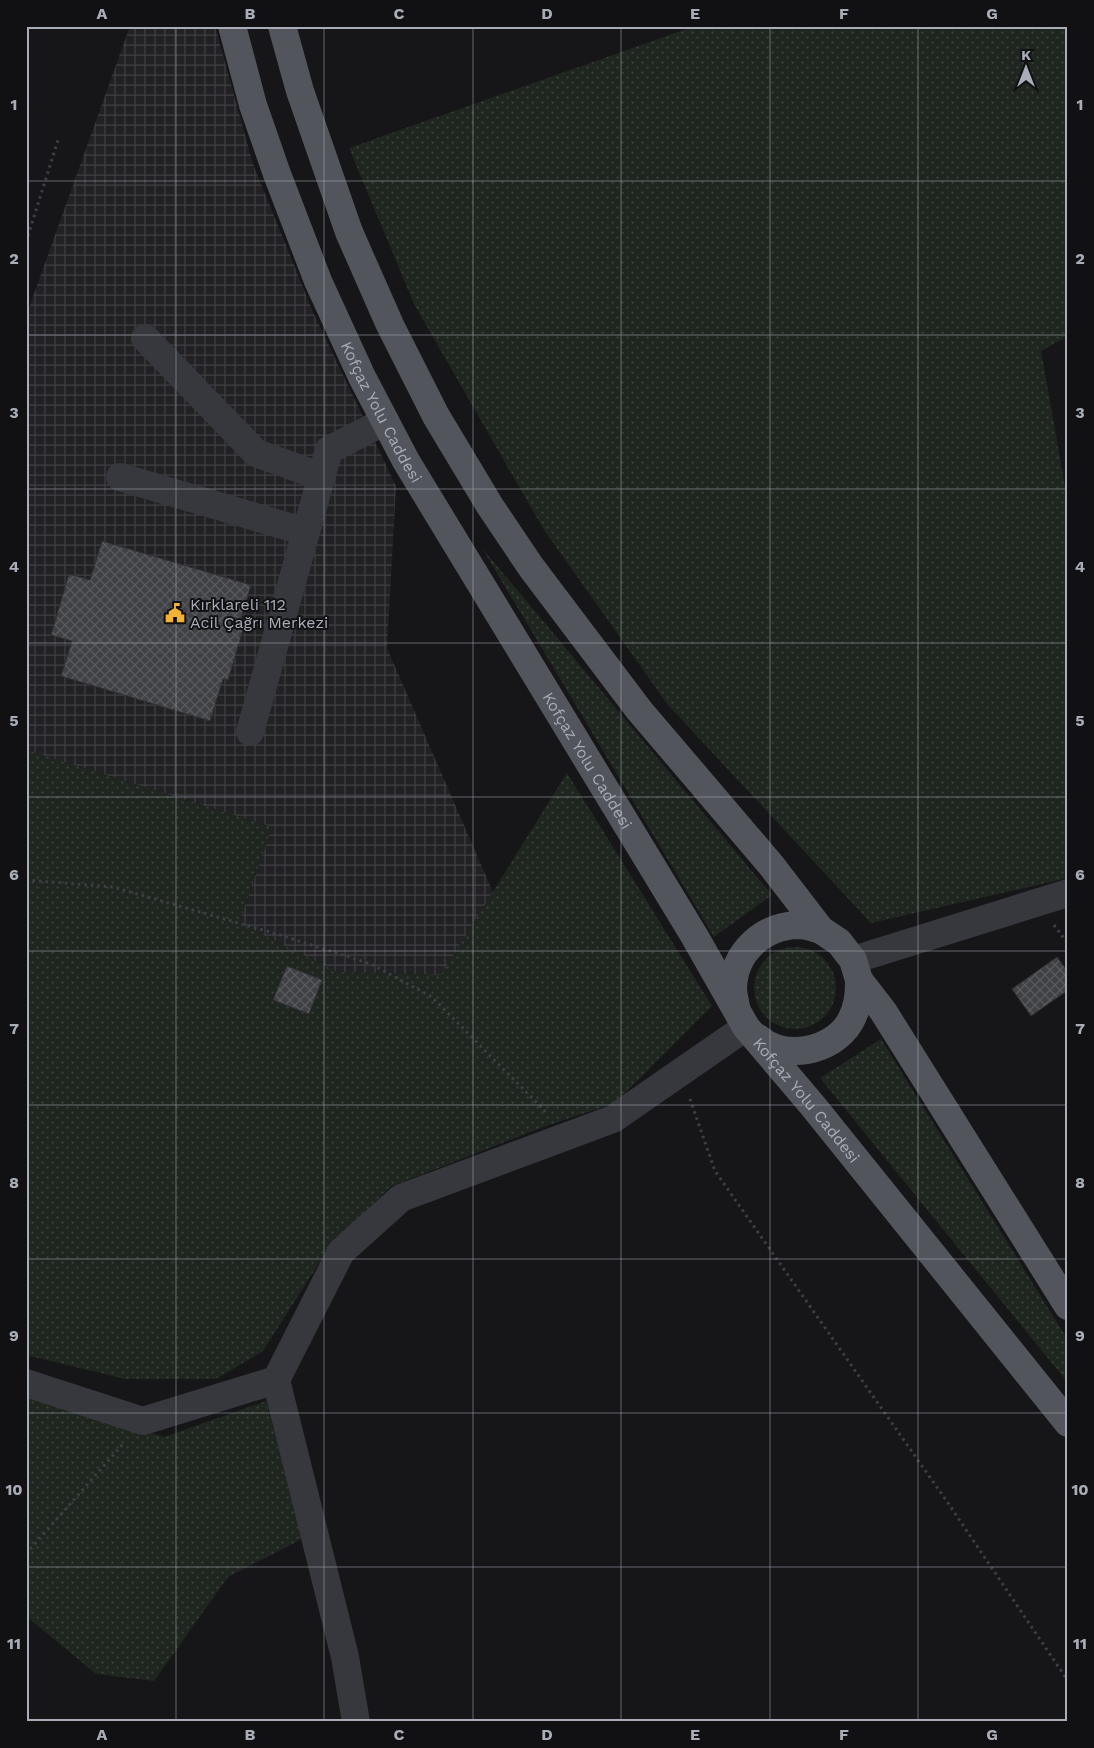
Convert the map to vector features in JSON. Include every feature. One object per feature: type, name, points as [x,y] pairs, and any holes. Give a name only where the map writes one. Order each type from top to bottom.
[{"type":"main road","name":"Kofçaz Yolu Caddesi","points":[[232,26],[253,105],[314,272],[362,378],[406,461],[695,938],[741,1018],[1068,1423]]},
{"type":"main road","points":[[282,26],[300,92],[349,232],[390,325],[436,416],[490,506],[531,568],[639,710],[771,866],[821,930],[839,942],[1068,1306]]},
{"type":"main road","points":[[821,930],[800,925],[778,928],[758,938],[744,952],[736,970],[733,989],[741,1018],[760,1040],[778,1049],[798,1052],[817,1048],[835,1038],[850,1022],[858,1002],[856,970]]},
{"type":"street","points":[[145,338],[256,453],[322,477]]},
{"type":"street","points":[[250,732],[329,450],[385,421]]},
{"type":"street","points":[[120,477],[306,532]]},
{"type":"street","points":[[856,970],[1068,893]]},
{"type":"street","points":[[356,1722],[345,1657],[276,1380],[341,1252],[401,1198],[613,1119],[680,1072],[741,1018]]},
{"type":"street","points":[[26,1383],[143,1421],[276,1380]]},
{"type":"path","points":[[26,242],[59,137]]},
{"type":"path","points":[[26,880],[113,887],[280,935],[371,964],[432,997],[516,1083],[571,1135]]},
{"type":"path","points":[[680,1072],[715,1171],[948,1503],[1068,1681]]},
{"type":"path","points":[[26,1554],[143,1421]]},
{"type":"shaded area","points":[[130,26],[215,26],[253,164],[313,312],[396,486],[387,648],[493,892],[441,975],[337,972],[239,923],[272,827],[26,750],[26,316]]},
{"type":"shaded area","points":[[695,26],[1068,26],[1068,336],[1041,351],[1068,503],[1068,878],[871,923],[668,705],[544,530],[414,304],[349,148]]},
{"type":"shaded area","points":[[482,548],[772,895],[714,937]]},
{"type":"shaded area","points":[[26,750],[272,827],[239,923],[337,972],[441,975],[567,773],[712,1006],[615,1103],[543,1127],[390,1187],[328,1249],[263,1351],[216,1379],[125,1379],[26,1355]]},
{"type":"shaded area","points":[[795,947],[811,950],[824,959],[833,972],[836,988],[833,1004],[824,1017],[811,1026],[795,1029],[779,1026],[766,1017],[757,1004],[754,988],[757,972],[766,959],[779,950]]},
{"type":"shaded area","points":[[881,1039],[1068,1340],[1068,1383],[820,1078]]},
{"type":"shaded area","points":[[26,1395],[164,1437],[266,1401],[302,1539],[228,1577],[154,1681],[96,1674],[26,1616]]},
{"type":"building","points":[[102,541],[251,585],[239,625],[244,626],[228,680],[223,679],[210,721],[61,676],[72,641],[51,635],[69,574],[90,580]]},
{"type":"building","points":[[1057,957],[1068,972],[1068,990],[1031,1016],[1012,989]]},
{"type":"building","points":[[287,966],[322,980],[309,1014],[273,1000]]},
{"type":"place","name":"Kırklareli 112 Acil Çağrı Merkezi","points":[[175,613]]}]
